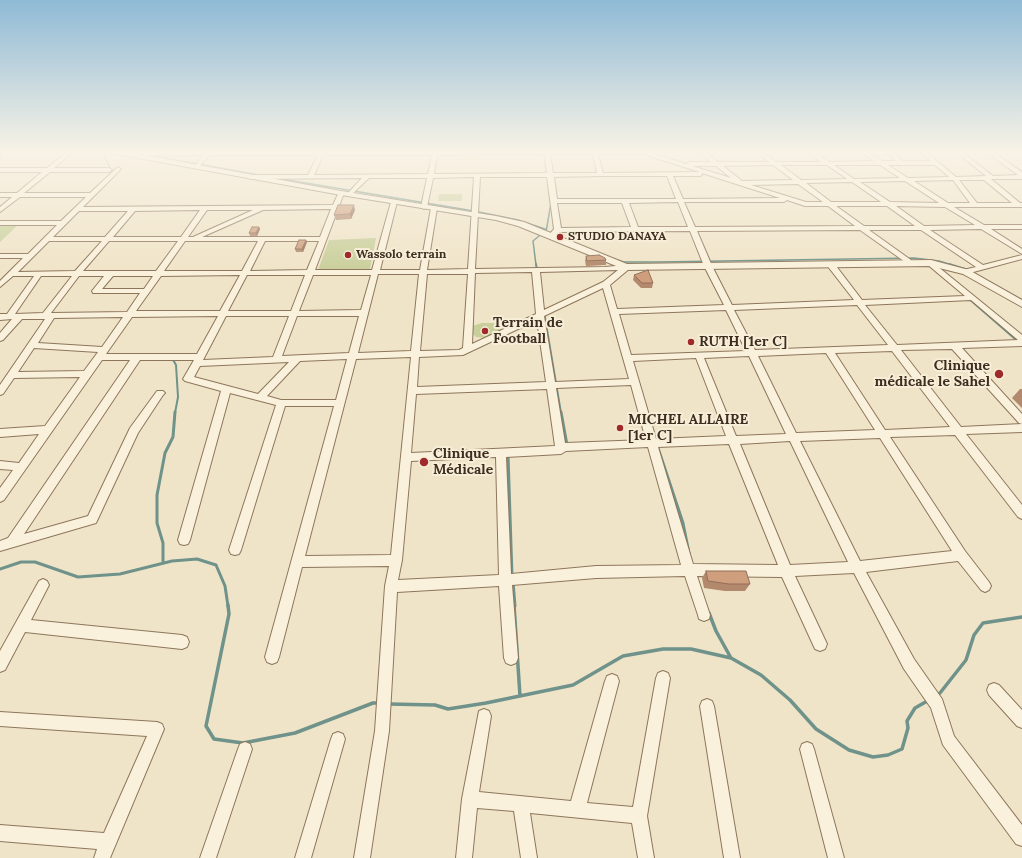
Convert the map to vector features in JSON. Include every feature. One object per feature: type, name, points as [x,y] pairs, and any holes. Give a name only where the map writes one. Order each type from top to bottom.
[{"type":"street","points":[[0,210],[21,192]]},
{"type":"street","points":[[0,286],[94,192]]},
{"type":"street","points":[[340,192],[520,224],[626,267]]},
{"type":"street","points":[[424,207],[427,192]]},
{"type":"street","points":[[467,350],[476,192]]},
{"type":"street","points":[[553,192],[558,230]]},
{"type":"street","points":[[676,192],[708,266],[794,437],[857,567],[909,664],[937,704],[948,740],[1022,838]]},
{"type":"street","points":[[769,192],[805,204],[1020,205]]},
{"type":"street","points":[[814,192],[908,262]]},
{"type":"street","points":[[872,192],[982,268]]},
{"type":"street","points":[[927,192],[1022,252]]},
{"type":"street","points":[[965,192],[975,205]]},
{"type":"street","points":[[1005,192],[1020,205]]},
{"type":"street","points":[[276,359],[335,208],[346,193]]},
{"type":"street","points":[[0,195],[91,195]]},
{"type":"street","points":[[554,201],[794,200]]},
{"type":"street","points":[[625,201],[635,230]]},
{"type":"street","points":[[272,657],[394,202]]},
{"type":"street","points":[[0,392],[32,345],[48,316],[76,274],[134,208]]},
{"type":"street","points":[[0,497],[146,291],[188,239],[205,208]]},
{"type":"street","points":[[188,239],[264,208]]},
{"type":"street","points":[[78,209],[335,208]]},
{"type":"street","points":[[362,858],[382,731],[391,586],[396,560],[423,272],[434,208]]},
{"type":"street","points":[[0,223],[63,223]]},
{"type":"street","points":[[551,236],[558,230],[1022,227]]},
{"type":"street","points":[[47,239],[323,239]]},
{"type":"street","points":[[263,239],[188,379],[281,403],[340,403]]},
{"type":"street","points":[[0,256],[30,256]]},
{"type":"street","points":[[966,272],[1022,257]]},
{"type":"street","points":[[11,274],[472,272],[605,269],[626,267],[908,262],[931,263],[966,272],[1022,304]]},
{"type":"street","points":[[931,263],[1022,339]]},
{"type":"street","points":[[830,264],[1022,514]]},
{"type":"street","points":[[32,345],[136,357],[198,360],[460,353],[606,284],[626,267]]},
{"type":"street","points":[[405,457],[561,450],[540,315],[536,270]]},
{"type":"street","points":[[9,317],[39,274]]},
{"type":"street","points":[[110,274],[96,291],[146,291]]},
{"type":"street","points":[[606,284],[689,570],[704,615]]},
{"type":"street","points":[[614,312],[972,298]]},
{"type":"street","points":[[0,317],[130,314],[364,313]]},
{"type":"street","points":[[0,338],[19,317]]},
{"type":"street","points":[[628,358],[1022,343]]},
{"type":"street","points":[[955,346],[1022,420]]},
{"type":"street","points":[[829,351],[884,433],[961,555],[985,586]]},
{"type":"street","points":[[699,356],[786,571],[820,644]]},
{"type":"street","points":[[6,545],[136,357]]},
{"type":"street","points":[[260,398],[298,358]]},
{"type":"street","points":[[12,375],[87,374]]},
{"type":"street","points":[[412,391],[635,382]]},
{"type":"street","points":[[184,540],[226,389]]},
{"type":"street","points":[[6,545],[92,520],[134,431],[160,393]]},
{"type":"street","points":[[235,550],[281,403]]},
{"type":"street","points":[[560,447],[1022,428]]},
{"type":"street","points":[[0,433],[47,430]]},
{"type":"street","points":[[501,453],[505,580],[512,658]]},
{"type":"street","points":[[0,465],[21,467]]},
{"type":"street","points":[[391,586],[505,580],[596,572],[689,570],[786,571],[857,567],[961,555]]},
{"type":"street","points":[[297,562],[396,560]]},
{"type":"street","points":[[0,665],[43,585]]},
{"type":"street","points":[[22,625],[182,642]]},
{"type":"street","points":[[646,858],[639,816],[663,678]]},
{"type":"street","points":[[577,810],[612,681]]},
{"type":"street","points":[[994,690],[1022,721]]},
{"type":"street","points":[[707,706],[732,858]]},
{"type":"street","points":[[464,858],[470,799],[484,716]]},
{"type":"street","points":[[0,719],[157,729],[102,858]]},
{"type":"street","points":[[303,858],[338,739]]},
{"type":"street","points":[[208,858],[245,749]]},
{"type":"street","points":[[807,749],[836,858]]},
{"type":"street","points":[[470,799],[639,816]]},
{"type":"street","points":[[522,804],[529,858]]},
{"type":"street","points":[[0,833],[108,842]]},
{"type":"green space","points":[[439,194],[462,194],[462,201],[438,201]]},
{"type":"green space","points":[[0,225],[18,225],[0,242]]},
{"type":"green space","name":"Wassolo terrain","points":[[376,238],[370,269],[318,270],[329,240]]},
{"type":"green space","name":"Terrain de Football","points":[[482,323],[499,323],[501,330],[486,338],[476,337],[471,332],[472,326]]},
{"type":"building","points":[[338,205],[354,205],[350,214],[334,215]]},
{"type":"building","points":[[252,227],[259,227],[256,233],[249,233]]},
{"type":"building","points":[[299,240],[306,240],[302,249],[295,249]]},
{"type":"building","points":[[599,255],[606,260],[587,261],[586,256]]},
{"type":"building","points":[[648,270],[653,283],[642,283],[634,275]]},
{"type":"building","points":[[706,571],[746,571],[750,584],[729,584],[708,581]]},
{"type":"waterway","points":[[360,192],[474,211],[518,220],[545,229]]},
{"type":"waterway","points":[[546,232],[551,203]]},
{"type":"waterway","points":[[536,265],[533,241],[539,236]]},
{"type":"waterway","points":[[614,259],[624,262],[658,262],[914,258],[939,261],[952,265]]},
{"type":"waterway","points":[[536,264],[537,270]]},
{"type":"waterway","points":[[949,264],[965,269]]},
{"type":"waterway","points":[[972,272],[995,285]]},
{"type":"waterway","points":[[968,298],[1022,345]]},
{"type":"waterway","points":[[544,312],[561,413]]},
{"type":"waterway","points":[[172,358],[176,365],[178,397],[175,413]]},
{"type":"waterway","points":[[163,563],[163,543],[157,523],[157,495],[165,453],[173,437],[175,412]]},
{"type":"waterway","points":[[561,412],[567,445]]},
{"type":"waterway","points":[[658,448],[683,523],[689,553]]},
{"type":"waterway","points":[[508,455],[512,576]]},
{"type":"waterway","points":[[0,569],[21,562],[35,562],[78,577],[120,574],[172,561],[197,559],[216,565],[225,586],[228,606]]},
{"type":"waterway","points":[[513,581],[515,606]]},
{"type":"waterway","points":[[228,605],[229,614],[206,726],[214,739],[243,743],[295,733],[373,703],[380,703]]},
{"type":"waterway","points":[[514,605],[520,696]]},
{"type":"waterway","points":[[709,613],[716,631],[731,658]]},
{"type":"waterway","points":[[936,695],[940,693],[966,660],[974,635],[983,623],[1022,617]]},
{"type":"waterway","points":[[520,696],[573,685],[623,656],[663,649],[691,649],[731,658]]},
{"type":"waterway","points":[[731,658],[761,675],[790,700],[816,729],[849,750],[873,757],[888,755],[902,749],[908,728],[907,721],[915,708],[929,700]]},
{"type":"waterway","points":[[389,704],[435,705],[448,709],[520,696]]},
{"type":"place","name":"STUDIO DANAYA","points":[[560,237]]},
{"type":"place","name":"Wassolo terrain","points":[[348,255]]},
{"type":"place","name":"Terrain de Football","points":[[485,331]]},
{"type":"place","name":"RUTH [1er C]","points":[[691,342]]},
{"type":"place","name":"Clinique médicale le Sahel","points":[[999,374]]},
{"type":"place","name":"MICHEL ALLAIRE [1er C]","points":[[620,428]]},
{"type":"place","name":"Clinique Médicale","points":[[424,462]]}]
